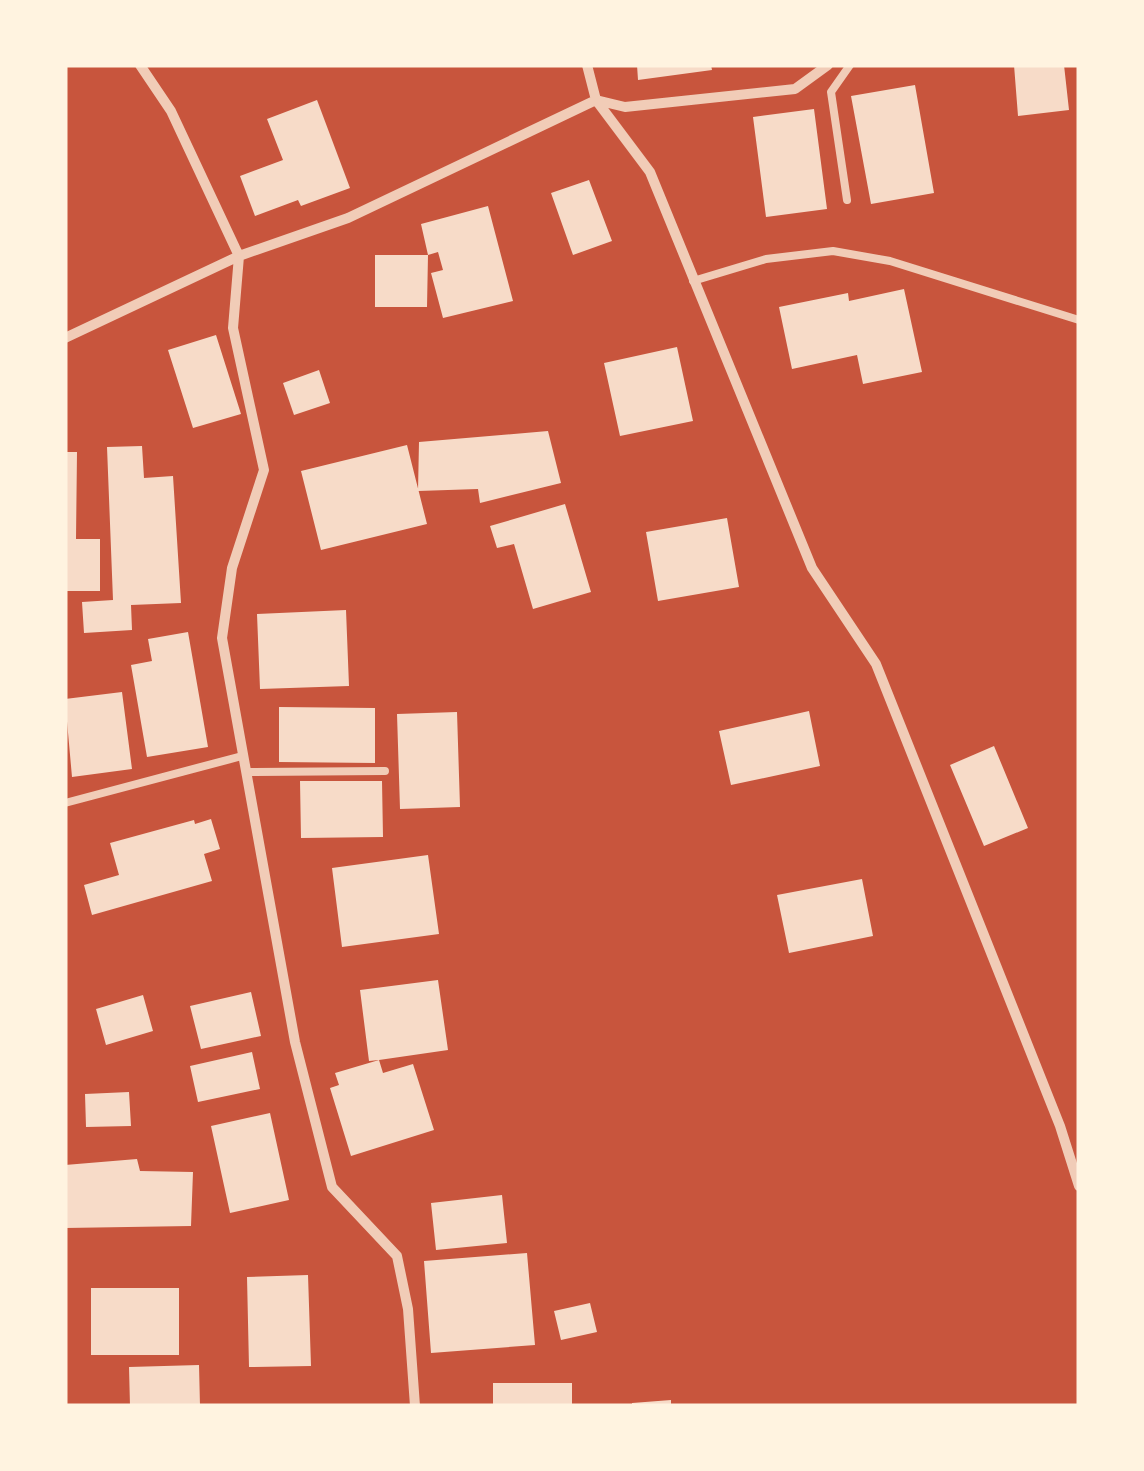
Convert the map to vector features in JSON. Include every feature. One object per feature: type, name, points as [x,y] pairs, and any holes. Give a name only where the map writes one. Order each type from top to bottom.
[{"type":"street","points":[[140,65],[171,111],[239,256],[234,328],[264,470],[232,568],[222,638],[295,1042],[332,1188],[396,1256],[408,1309],[415,1406]]},
{"type":"street","points":[[588,65],[596,100],[650,172],[812,568],[876,664],[1077,1169],[1079,1186]]},
{"type":"street","points":[[65,338],[239,256],[348,218],[596,100],[625,108],[796,88],[828,65]]},
{"type":"lane","points":[[847,200],[831,92],[850,65]]},
{"type":"lane","points":[[694,281],[766,259],[833,251],[890,261],[1079,320]]},
{"type":"lane","points":[[65,803],[242,756]]},
{"type":"lane","points":[[246,772],[385,771]]},
{"type":"building","points":[[637,65],[711,65],[712,70],[638,80]]},
{"type":"building","points":[[1014,65],[1064,65],[1069,110],[1018,116]]},
{"type":"building","points":[[915,85],[934,193],[871,204],[851,96]]},
{"type":"building","points":[[317,100],[350,188],[301,206],[298,200],[255,216],[240,176],[283,160],[267,119]]},
{"type":"building","points":[[814,109],[827,209],[766,217],[753,117]]},
{"type":"building","points":[[589,180],[612,241],[573,255],[551,193]]},
{"type":"building","points":[[488,206],[513,301],[443,318],[431,273],[443,270],[438,252],[428,255],[421,224]]},
{"type":"building","points":[[375,255],[428,255],[427,307],[375,307]]},
{"type":"building","points":[[904,289],[922,372],[863,384],[857,355],[792,369],[779,307],[848,293],[849,301]]},
{"type":"building","points":[[216,335],[241,414],[193,428],[168,350]]},
{"type":"building","points":[[677,347],[693,421],[620,436],[604,363]]},
{"type":"building","points":[[319,370],[330,403],[294,415],[283,383]]},
{"type":"building","points":[[548,431],[561,483],[480,503],[478,489],[418,491],[419,442]]},
{"type":"building","points":[[407,445],[427,524],[321,550],[301,471]]},
{"type":"building","points":[[142,446],[144,478],[173,476],[181,603],[131,605],[132,630],[84,633],[82,602],[113,600],[107,447]]},
{"type":"building","points":[[65,452],[77,452],[76,539],[100,539],[100,591],[65,591]]},
{"type":"building","points":[[565,504],[591,592],[533,609],[514,544],[497,548],[490,526]]},
{"type":"building","points":[[727,518],[739,587],[658,601],[646,532]]},
{"type":"building","points":[[346,610],[349,686],[260,689],[257,614]]},
{"type":"building","points":[[188,632],[208,747],[147,757],[131,665],[152,661],[148,639]]},
{"type":"building","points":[[122,692],[132,769],[72,777],[65,699]]},
{"type":"building","points":[[279,707],[375,708],[375,763],[279,762]]},
{"type":"building","points":[[809,711],[820,766],[731,785],[719,731]]},
{"type":"building","points":[[457,712],[460,807],[400,809],[397,714]]},
{"type":"building","points":[[994,746],[1028,828],[984,846],[950,765]]},
{"type":"building","points":[[300,781],[382,781],[383,837],[301,838]]},
{"type":"building","points":[[211,819],[220,849],[204,854],[212,881],[92,915],[84,885],[119,875],[110,843]]},
{"type":"building","points":[[428,855],[439,934],[342,947],[332,868]]},
{"type":"building","points":[[862,879],[873,936],[789,953],[777,895]]},
{"type":"building","points":[[438,980],[448,1050],[369,1061],[360,990]]},
{"type":"building","points":[[251,992],[261,1036],[201,1049],[190,1006]]},
{"type":"building","points":[[143,995],[153,1031],[106,1045],[96,1009]]},
{"type":"building","points":[[252,1052],[260,1089],[198,1102],[190,1066]]},
{"type":"building","points":[[379,1060],[383,1073],[413,1064],[434,1130],[351,1156],[330,1088],[339,1085],[335,1073]]},
{"type":"building","points":[[129,1092],[131,1126],[86,1127],[85,1094]]},
{"type":"building","points":[[270,1113],[289,1200],[230,1213],[211,1126]]},
{"type":"building","points":[[137,1159],[140,1171],[193,1172],[191,1226],[65,1228],[65,1165]]},
{"type":"building","points":[[502,1195],[507,1243],[436,1250],[431,1203]]},
{"type":"building","points":[[527,1253],[535,1345],[431,1353],[424,1261]]},
{"type":"building","points":[[308,1275],[311,1366],[249,1367],[247,1277]]},
{"type":"building","points":[[91,1288],[179,1288],[179,1355],[91,1355]]},
{"type":"building","points":[[590,1303],[597,1332],[561,1340],[554,1311]]},
{"type":"building","points":[[199,1365],[200,1406],[130,1406],[129,1367]]},
{"type":"building","points":[[493,1383],[572,1383],[572,1406],[493,1406]]},
{"type":"building","points":[[671,1400],[671,1406],[632,1406],[632,1403]]}]
